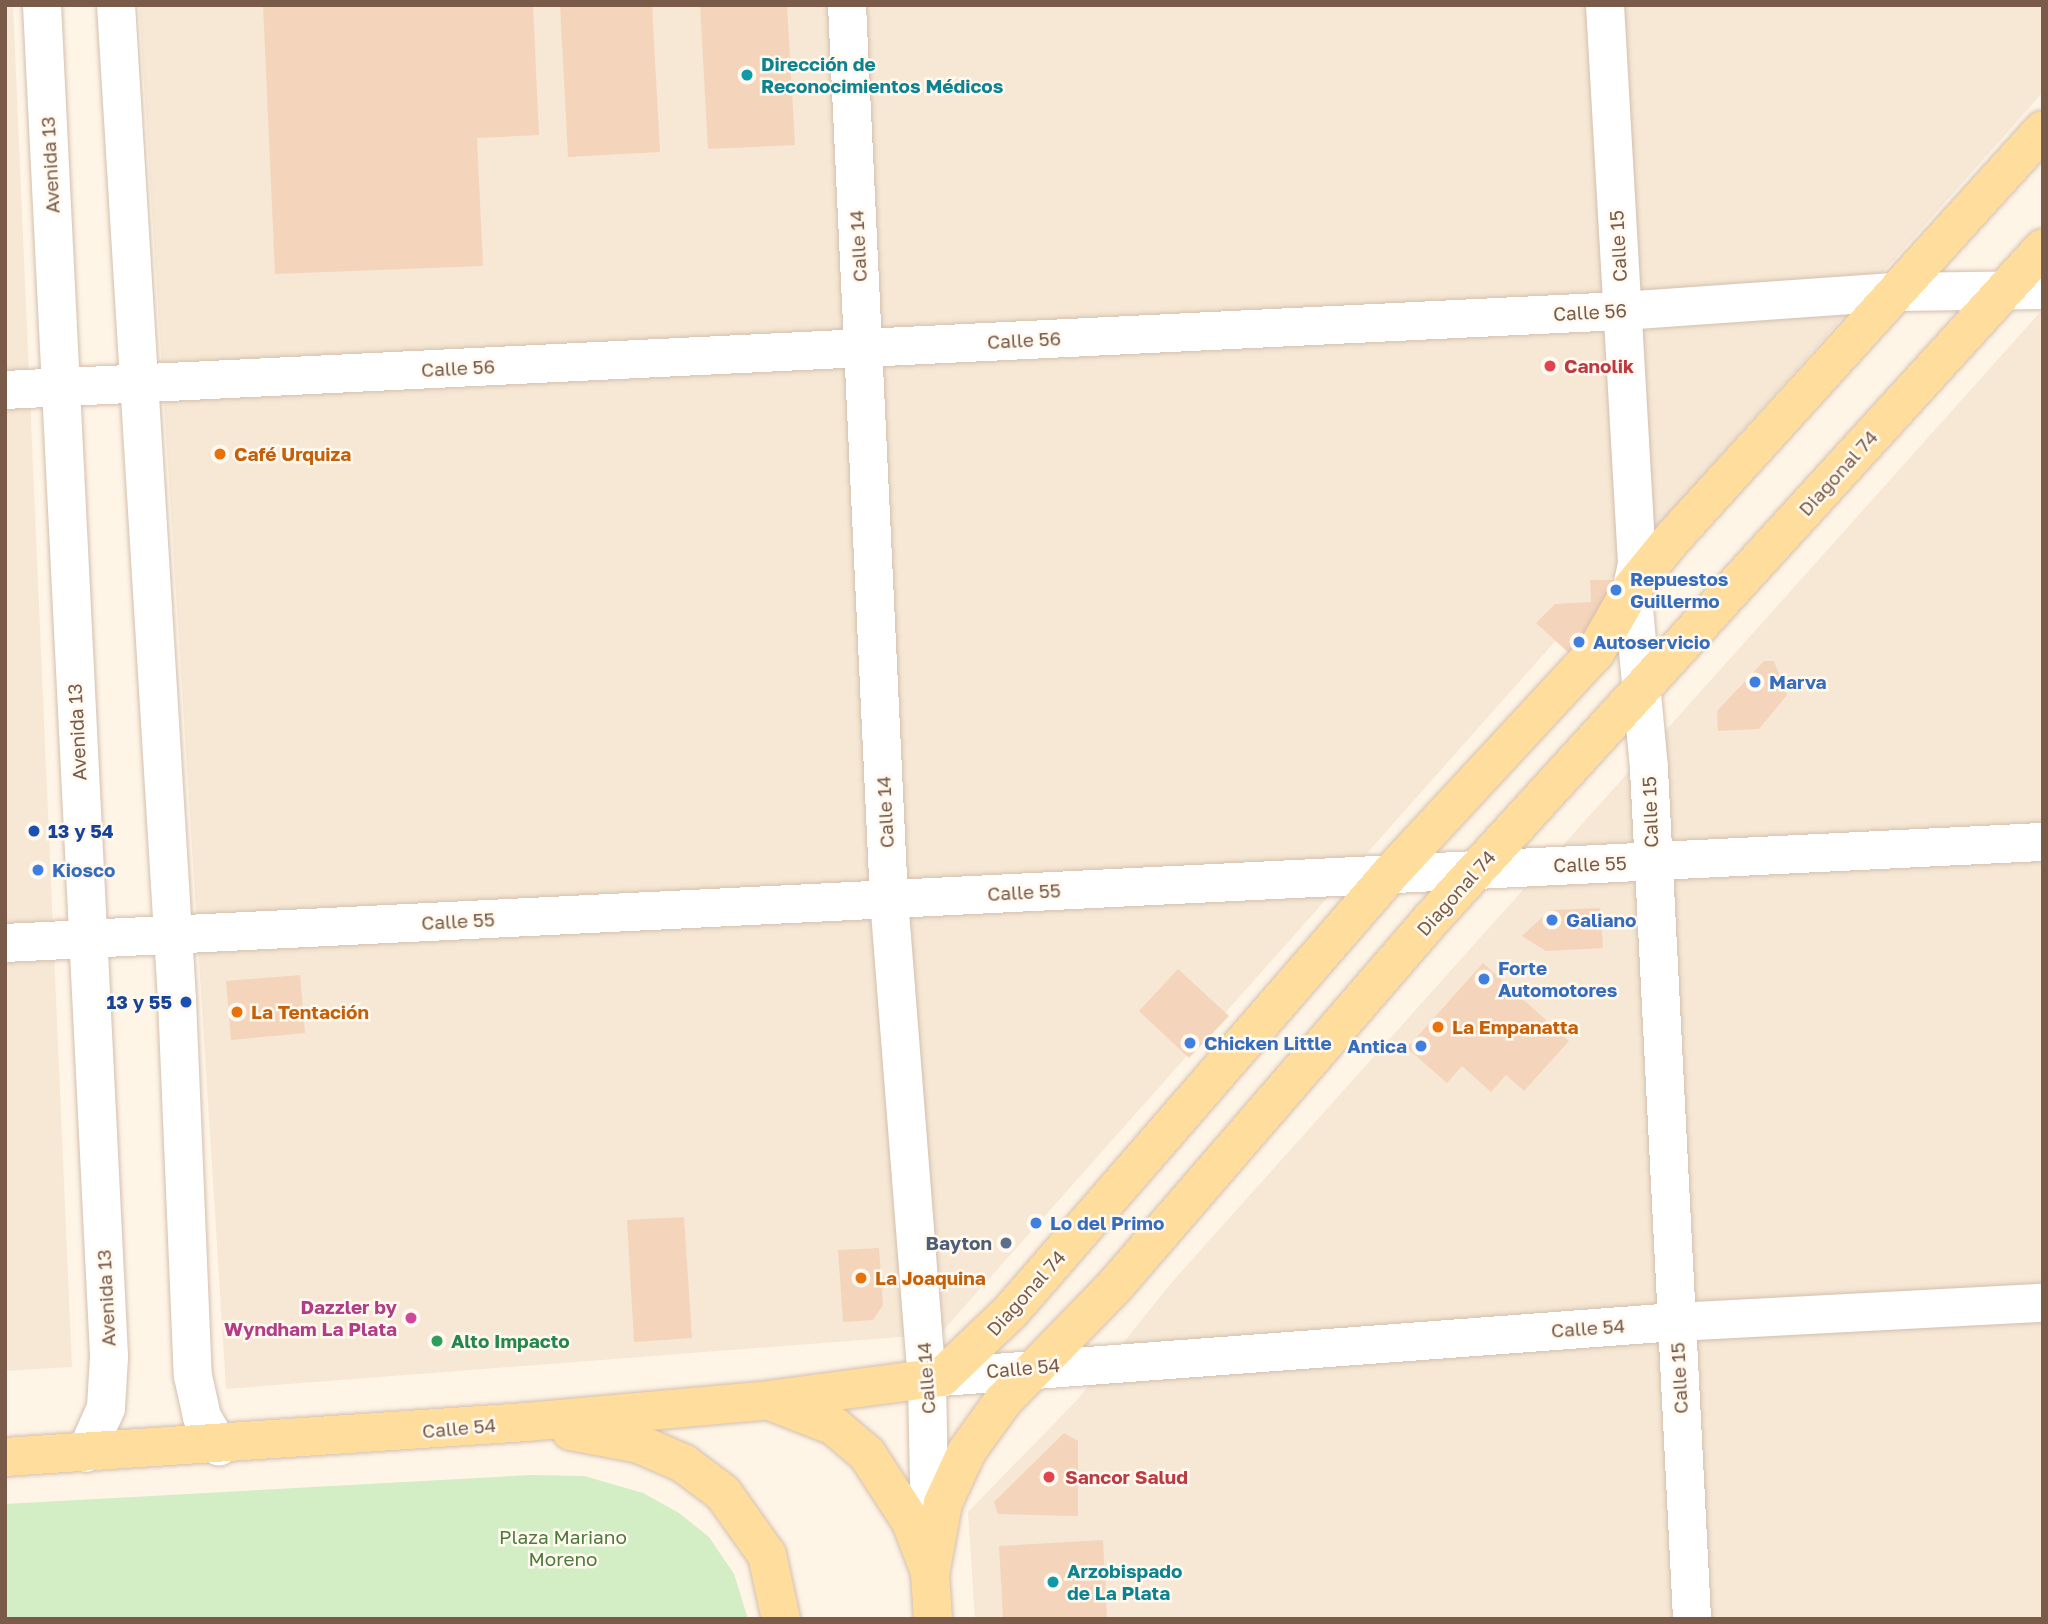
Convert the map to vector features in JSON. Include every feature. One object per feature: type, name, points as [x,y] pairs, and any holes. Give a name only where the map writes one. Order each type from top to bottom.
[{"type":"main road","name":"Diagonal 74","points":[[934,1378],[1048,1269],[1390,874],[1595,653],[1632,588],[2043,130]]},
{"type":"main road","name":"Diagonal 74","points":[[930,1573],[953,1478],[983,1426],[1114,1287],[1481,866],[2043,248]]},
{"type":"main road","name":"Calle 54","points":[[5,1457],[219,1447],[526,1422],[761,1402],[934,1378]]},
{"type":"main road","points":[[761,1402],[807,1411],[867,1454],[911,1522],[930,1573]]},
{"type":"main road","points":[[526,1422],[639,1444],[684,1463],[723,1493],[767,1555],[781,1619]]},
{"type":"main road","name":"Calle 14","points":[[930,1573],[933,1619]]},
{"type":"street","name":"Avenida 13","points":[[42,5],[109,1367],[106,1408],[86,1453]]},
{"type":"street","points":[[116,5],[173,935],[193,1376],[202,1417],[219,1447]]},
{"type":"street","name":"Calle 14","points":[[847,5],[889,899],[934,1378],[930,1573]]},
{"type":"street","name":"Calle 15","points":[[1605,5],[1637,564],[1632,588],[1652,861],[1692,1619]]},
{"type":"street","name":"Calle 56","points":[[5,390],[1622,311],[1897,292],[2043,290]]},
{"type":"street","name":"Calle 55","points":[[5,943],[1390,874],[1481,866],[1652,861],[2043,842]]},
{"type":"street","name":"Calle 54","points":[[934,1378],[1037,1366],[1676,1322],[2043,1303]]},
{"type":"shaded area","points":[[5,5],[13,5],[72,1367],[5,1371]]},
{"type":"shaded area","points":[[139,5],[2043,5],[2043,92],[940,1334],[226,1389]]},
{"type":"shaded area","points":[[2043,309],[2043,1619],[975,1619],[968,1512],[1077,1400],[1172,1282]]},
{"type":"green space","name":"Plaza Mariano Moreno","points":[[532,1475],[584,1476],[643,1493],[679,1513],[709,1537],[734,1574],[748,1619],[5,1619],[5,1504]]},
{"type":"building","points":[[263,5],[533,5],[539,135],[477,138],[483,266],[275,274]]},
{"type":"building","points":[[560,5],[652,5],[660,152],[568,157]]},
{"type":"building","name":"Dirección de Reconocimientos Médicos","points":[[700,5],[787,5],[795,145],[708,149]]},
{"type":"building","points":[[1590,580],[1624,580],[1571,655],[1536,623],[1555,604],[1591,602]]},
{"type":"building","points":[[1764,661],[1774,661],[1787,695],[1759,729],[1718,731],[1717,711]]},
{"type":"building","points":[[1600,908],[1603,948],[1546,951],[1522,936],[1550,910]]},
{"type":"building","points":[[1483,963],[1569,1041],[1524,1091],[1506,1075],[1491,1092],[1462,1066],[1447,1083],[1407,1048]]},
{"type":"building","points":[[1178,969],[1229,1016],[1189,1058],[1139,1011]]},
{"type":"building","points":[[300,975],[305,1033],[231,1040],[226,981]]},
{"type":"building","points":[[684,1217],[692,1338],[634,1342],[627,1220]]},
{"type":"building","name":"La Joaquina","points":[[879,1248],[883,1305],[873,1320],[843,1322],[838,1250]]},
{"type":"building","name":"Sancor Salud","points":[[1064,1433],[1078,1441],[1078,1516],[998,1514],[994,1502]]},
{"type":"building","name":"Arzobispado de La Plata","points":[[1103,1540],[1107,1619],[1003,1619],[999,1546]]},
{"type":"place","name":"Dirección de Reconocimientos Médicos","points":[[747,75]]},
{"type":"place","name":"Canolik","points":[[1550,366]]},
{"type":"place","name":"Café Urquiza","points":[[220,454]]},
{"type":"place","name":"Repuestos Guillermo","points":[[1616,590]]},
{"type":"place","name":"Autoservicio","points":[[1579,642]]},
{"type":"place","name":"Marva","points":[[1755,682]]},
{"type":"place","name":"13 y 54","points":[[34,831]]},
{"type":"place","name":"Kiosco","points":[[38,870]]},
{"type":"place","name":"Galiano","points":[[1552,920]]},
{"type":"place","name":"Forte Automotores","points":[[1484,979]]},
{"type":"place","name":"13 y 55","points":[[186,1002]]},
{"type":"place","name":"La Tentación","points":[[237,1012]]},
{"type":"place","name":"La Empanatta","points":[[1438,1027]]},
{"type":"place","name":"Chicken Little","points":[[1190,1043]]},
{"type":"place","name":"Antica","points":[[1421,1046]]},
{"type":"place","name":"Lo del Primo","points":[[1036,1223]]},
{"type":"place","name":"Bayton","points":[[1006,1243]]},
{"type":"place","name":"La Joaquina","points":[[861,1278]]},
{"type":"place","name":"Dazzler by Wyndham La Plata","points":[[411,1318]]},
{"type":"place","name":"Alto Impacto","points":[[437,1341]]},
{"type":"place","name":"Sancor Salud","points":[[1049,1477]]},
{"type":"place","name":"Arzobispado de La Plata","points":[[1053,1582]]}]
